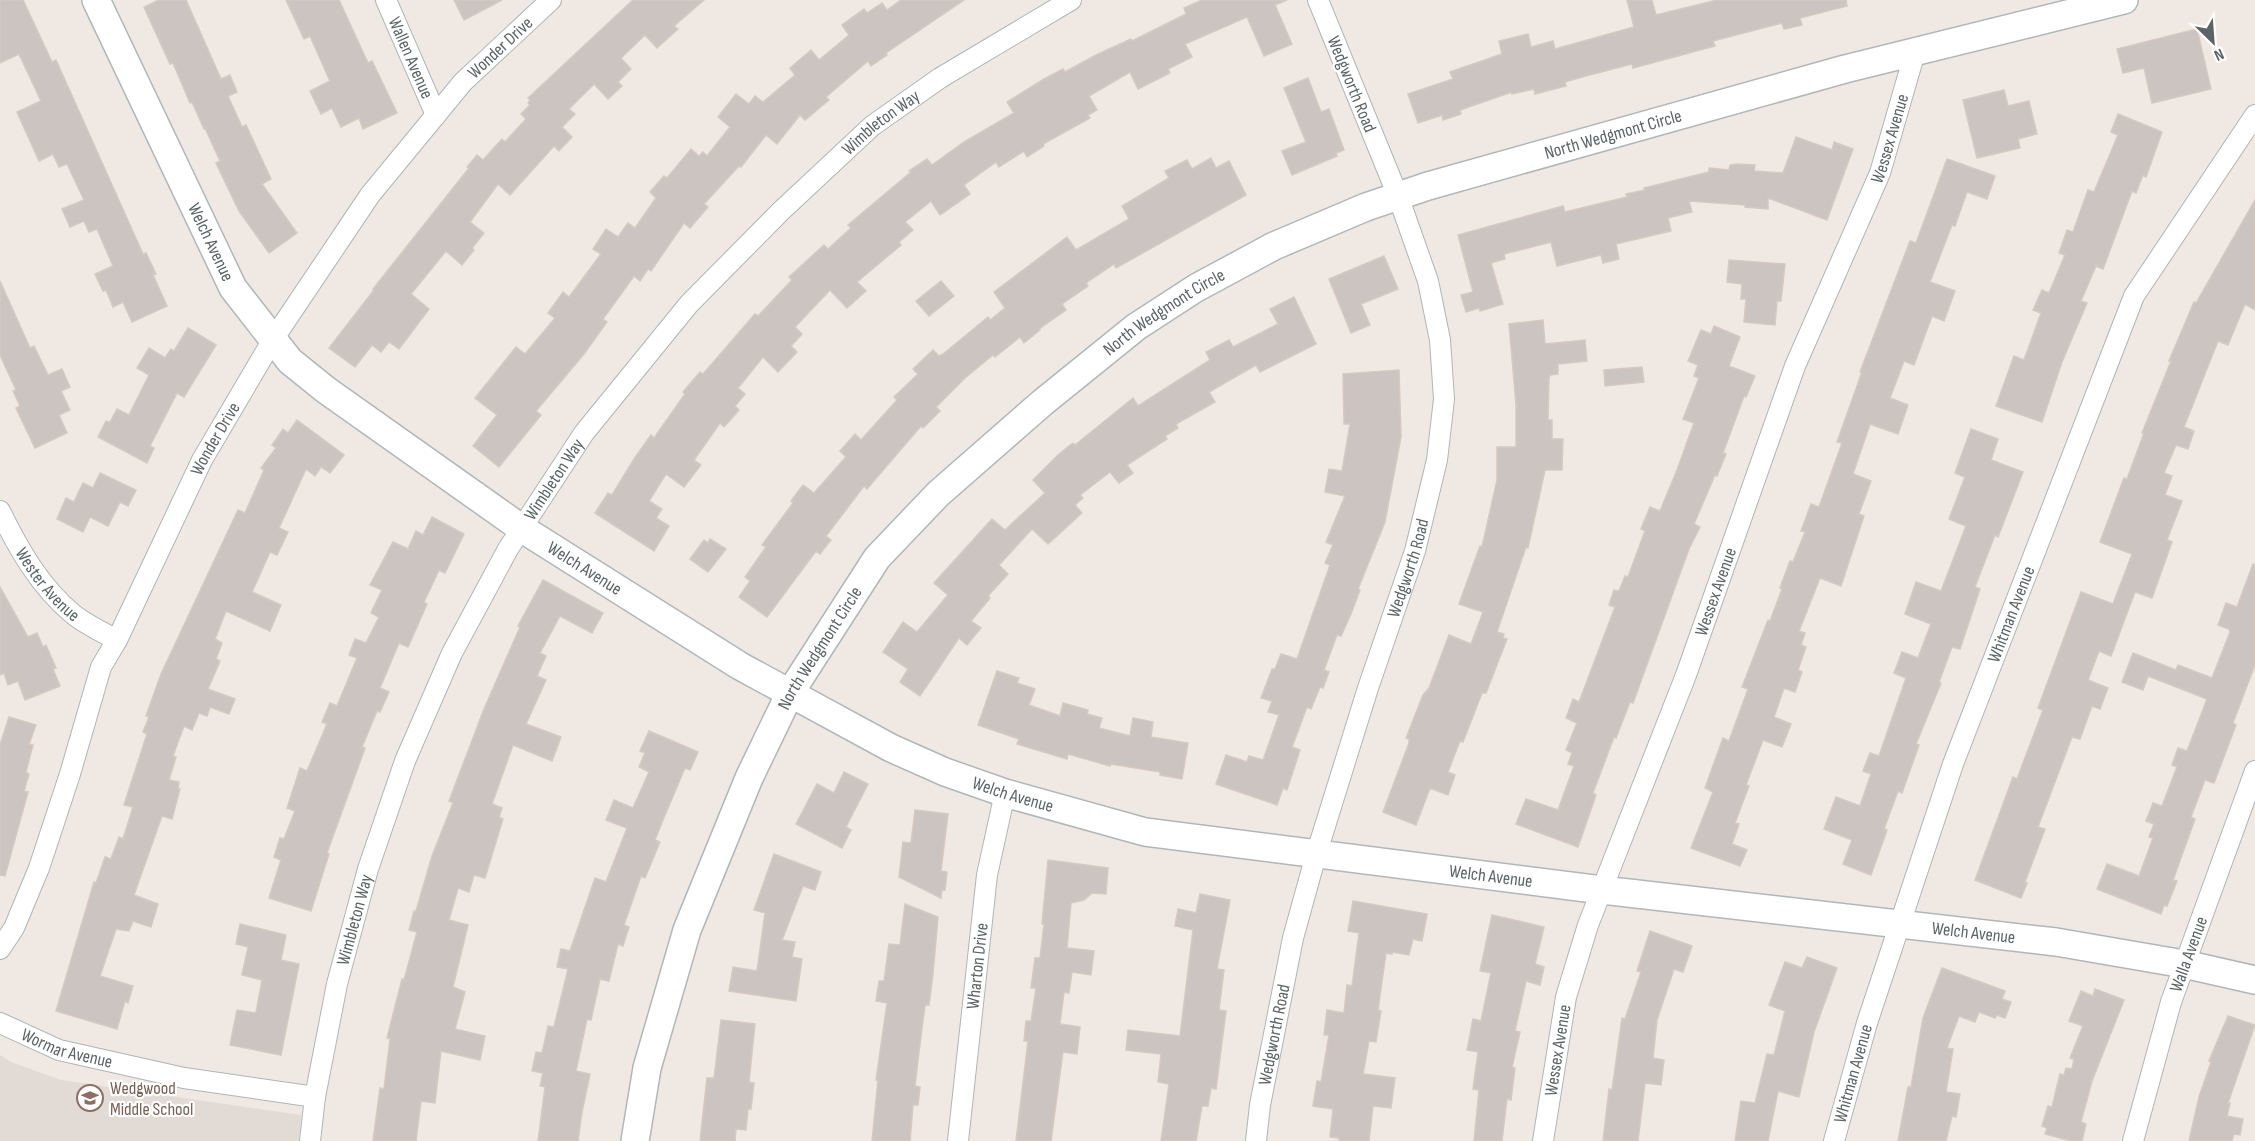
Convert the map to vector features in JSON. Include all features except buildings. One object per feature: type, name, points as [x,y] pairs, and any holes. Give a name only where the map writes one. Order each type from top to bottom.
[{"type":"street","name":"Welch Avenue","points":[[96,0],[233,288],[272,341],[290,361],[326,390],[521,528],[740,666],[891,748],[945,772],[1005,794],[1145,832],[1602,890],[2056,942],[2184,964],[2255,980]]},
{"type":"street","name":"Wallen Avenue","points":[[386,0],[436,114]]},
{"type":"street","name":"Wonder Drive","points":[[0,949],[14,928],[39,868],[102,667],[202,460],[272,341],[370,195],[463,82],[551,0]]},
{"type":"street","name":"Wimbleton Way","points":[[310,1141],[315,1096],[337,984],[368,869],[405,761],[452,653],[508,549],[584,433],[688,304],[781,211],[872,126],[940,78],[1071,0]]},
{"type":"street","name":"Wedgworth Road","points":[[1256,1141],[1260,1105],[1293,938],[1316,855],[1368,688],[1415,551],[1437,460],[1444,399],[1440,340],[1428,280],[1398,196],[1318,0]]},
{"type":"street","name":"North Wedgmont Circle","points":[[635,1141],[647,1068],[687,930],[749,778],[790,693],[877,558],[938,494],[1050,396],[1136,327],[1196,288],[1274,246],[1398,196],[1833,72],[2124,0]]},
{"type":"street","name":"Wessex Avenue","points":[[1543,1141],[1566,997],[1588,925],[1686,675],[1795,366],[1880,173],[1915,52]]},
{"type":"street","name":"Whitman Avenue","points":[[1834,1141],[1867,1023],[1953,764],[2134,296],[2255,116]]},
{"type":"street","name":"Wester Avenue","points":[[0,512],[25,558],[57,599],[74,615],[117,640]]},
{"type":"street","name":"Walla Avenue","points":[[2133,1141],[2171,1002],[2255,771]]},
{"type":"street","name":"Wharton Drive","points":[[958,1141],[987,875],[1005,794]]},
{"type":"street","name":"Wormar Avenue","points":[[0,1023],[59,1050],[184,1078],[315,1096]]},
{"type":"shaded area","name":"Wedgwood Middle School","points":[[0,1055],[11,1062],[61,1080],[301,1115],[299,1141],[0,1141]]},
{"type":"place","name":"Wedgwood Middle School","points":[[90,1098]]}]
